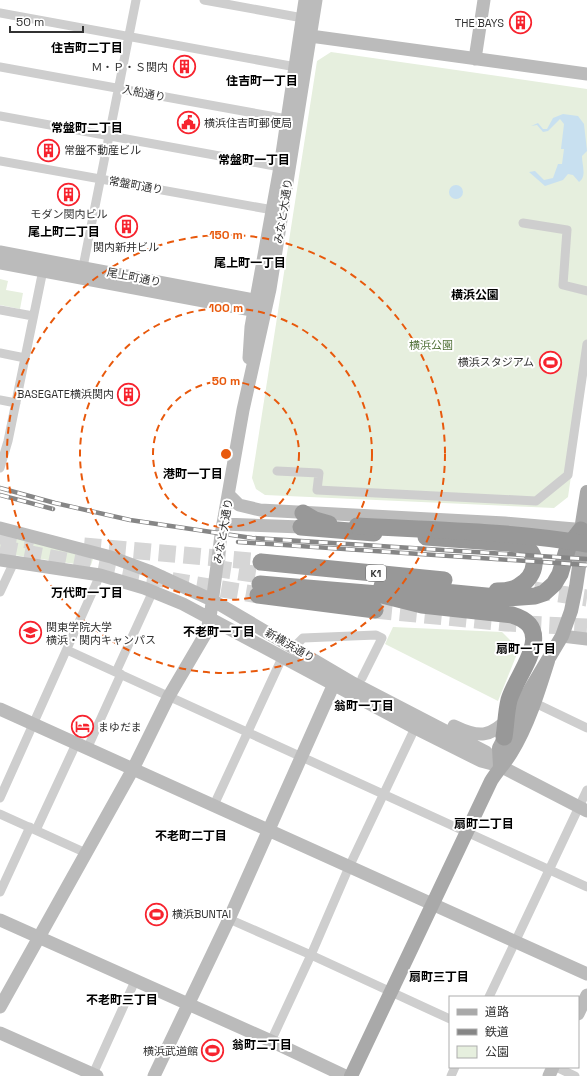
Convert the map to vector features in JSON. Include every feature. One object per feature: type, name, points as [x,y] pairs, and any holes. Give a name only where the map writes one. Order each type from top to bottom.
[{"type":"highway","points":[[302,520],[357,526],[485,532],[553,538],[585,535]]},
{"type":"highway","points":[[302,520],[520,544],[528,547],[534,556],[534,566],[529,578],[519,586],[505,591],[441,591]]},
{"type":"highway","points":[[260,579],[441,591],[507,598],[536,596],[544,593],[554,584],[560,574],[568,547],[585,535]]},
{"type":"highway","points":[[260,579],[374,610]]},
{"type":"highway","points":[[260,579],[378,594],[422,605],[512,615],[522,618],[533,632],[535,640],[515,702],[501,730]]},
{"type":"highway","name":"K1","points":[[260,579],[492,585]]},
{"type":"main road","points":[[351,1076],[467,832],[500,766],[511,754],[535,704],[548,662],[562,636],[571,611],[585,535],[584,512],[587,492]]},
{"type":"main road","points":[[515,702],[548,662]]},
{"type":"main road","points":[[500,766],[499,748],[501,730]]},
{"type":"street","points":[[82,273],[136,0]]},
{"type":"street","points":[[204,0],[303,18]]},
{"type":"street","name":"みなと大通り","points":[[0,1007],[133,770],[169,696],[206,633],[210,618],[223,524],[246,396],[306,35],[303,18],[305,0]]},
{"type":"street","name":"みなと大通り","points":[[261,306],[273,210],[296,67],[316,0]]},
{"type":"street","points":[[475,59],[484,0]]},
{"type":"street","points":[[0,14],[296,67]]},
{"type":"street","points":[[306,35],[587,74]]},
{"type":"street","name":"入船通り","points":[[0,67],[287,119]]},
{"type":"street","points":[[0,116],[280,167]]},
{"type":"street","name":"常盤町通り","points":[[0,161],[273,210]]},
{"type":"street","points":[[523,223],[567,230],[563,285],[587,291]]},
{"type":"street","name":"尾上町通り","points":[[0,252],[82,273],[261,306]]},
{"type":"street","name":"尾上町通り","points":[[0,263],[43,270],[82,273]]},
{"type":"street","points":[[1,465],[16,403],[43,270]]},
{"type":"street","points":[[0,310],[33,316]]},
{"type":"street","points":[[277,471],[319,473],[317,490],[536,501],[568,475],[587,344]]},
{"type":"street","points":[[0,353],[25,358]]},
{"type":"street","points":[[0,400],[16,403]]},
{"type":"street","points":[[229,495],[239,505],[246,508],[302,520]]},
{"type":"street","points":[[223,524],[302,520],[505,523],[585,535]]},
{"type":"street","name":"新横浜通り","points":[[0,528],[111,557],[149,571],[212,600],[300,650],[353,683],[486,752],[500,766]]},
{"type":"street","points":[[0,560],[100,575],[153,592],[183,604],[333,686],[481,762],[500,766],[583,809]]},
{"type":"street","points":[[0,592],[14,562]]},
{"type":"street","points":[[0,798],[100,575]]},
{"type":"street","points":[[0,892],[33,829],[82,746],[118,673],[153,592]]},
{"type":"street","points":[[362,678],[382,638],[376,635],[303,638],[300,650],[362,678],[467,732],[482,735],[501,730]]},
{"type":"street","points":[[562,636],[587,640]]},
{"type":"street","points":[[67,650],[587,887]]},
{"type":"street","points":[[214,805],[282,658]]},
{"type":"street","points":[[154,1076],[229,919],[333,686]]},
{"type":"street","points":[[535,704],[587,728]]},
{"type":"street","points":[[0,709],[587,974]]},
{"type":"street","points":[[271,1041],[312,955],[349,867],[415,728]]},
{"type":"street","points":[[489,996],[549,870],[583,809],[587,790]]},
{"type":"street","points":[[0,814],[86,853]]},
{"type":"street","points":[[229,919],[312,955],[391,993],[449,1019]]},
{"type":"street","points":[[0,920],[271,1041],[345,1076]]},
{"type":"street","points":[[0,1033],[95,1075],[135,981]]},
{"type":"street","points":[[579,1012],[587,995]]},
{"type":"street","points":[[558,1068],[575,1076]]},
{"type":"green space","name":"横浜公園","points":[[331,52],[587,89],[587,365],[568,497],[554,508],[265,495],[256,489],[252,478],[317,61]]},
{"type":"green space","points":[[0,279],[8,281],[6,290],[23,293],[20,309],[0,305]]},
{"type":"green space","points":[[0,533],[93,559],[91,565],[89,566],[0,553]]},
{"type":"green space","points":[[393,627],[502,632],[519,649],[498,701],[385,644]]},
{"type":"water","points":[[563,114],[578,116],[584,124],[587,151],[582,156],[584,170],[583,177],[579,182],[573,175],[568,174],[563,180],[545,186],[529,172],[535,171],[544,180],[553,178],[558,164],[562,164],[564,149],[561,149],[564,124],[560,119],[548,131],[543,132],[537,125],[531,126],[538,123],[543,129],[547,129],[553,118]]},
{"type":"water","points":[[453,185],[459,185],[463,189],[463,195],[459,199],[453,199],[449,195],[449,189]]},
{"type":"tunnel","points":[[0,536],[34,541]]},
{"type":"tunnel","points":[[84,546],[261,562]]},
{"type":"tunnel","points":[[0,548],[132,574],[258,595]]},
{"type":"tunnel","points":[[214,568],[260,575]]},
{"type":"tunnel","points":[[534,590],[587,598]]},
{"type":"tunnel","points":[[375,610],[506,623],[587,627]]},
{"type":"railway","points":[[0,488],[55,503],[130,520],[252,538],[587,559]]},
{"type":"railway","points":[[0,495],[53,509]]},
{"type":"railway","points":[[238,542],[587,565]]},
{"type":"place","name":"THE BAYS","points":[[520,23]]},
{"type":"place","name":"Ｍ・Ｐ・Ｓ関内","points":[[184,67]]},
{"type":"place","name":"横浜住吉町郵便局","points":[[189,123]]},
{"type":"place","name":"常盤不動産ビル","points":[[48,150]]},
{"type":"place","name":"モダン関内ビル","points":[[69,194]]},
{"type":"place","name":"関内新井ビル","points":[[126,227]]},
{"type":"place","name":"横浜スタジアム","points":[[550,362]]},
{"type":"place","name":"BASEGATE横浜関内","points":[[129,394]]},
{"type":"place","name":"関東学院大学 横浜・関内キャンパス","points":[[31,633]]},
{"type":"place","name":"まゆだま","points":[[82,727]]},
{"type":"place","name":"横浜BUNTAI","points":[[157,914]]},
{"type":"place","name":"横浜武道館","points":[[213,1051]]},
{"type":"district","name":"住吉町二丁目","points":[[87,48]]},
{"type":"district","name":"住吉町一丁目","points":[[262,81]]},
{"type":"district","name":"常盤町二丁目","points":[[87,128]]},
{"type":"district","name":"常盤町一丁目","points":[[254,160]]},
{"type":"district","name":"尾上町二丁目","points":[[64,232]]},
{"type":"district","name":"尾上町一丁目","points":[[250,263]]},
{"type":"district","name":"横浜公園","points":[[475,295]]},
{"type":"district","name":"港町一丁目","points":[[193,474]]},
{"type":"district","name":"万代町一丁目","points":[[87,593]]},
{"type":"district","name":"不老町一丁目","points":[[219,632]]},
{"type":"district","name":"扇町一丁目","points":[[526,649]]},
{"type":"district","name":"翁町一丁目","points":[[364,706]]},
{"type":"district","name":"扇町二丁目","points":[[484,824]]},
{"type":"district","name":"不老町二丁目","points":[[191,836]]},
{"type":"district","name":"扇町三丁目","points":[[439,977]]},
{"type":"district","name":"不老町三丁目","points":[[122,1000]]},
{"type":"district","name":"翁町二丁目","points":[[262,1045]]}]
